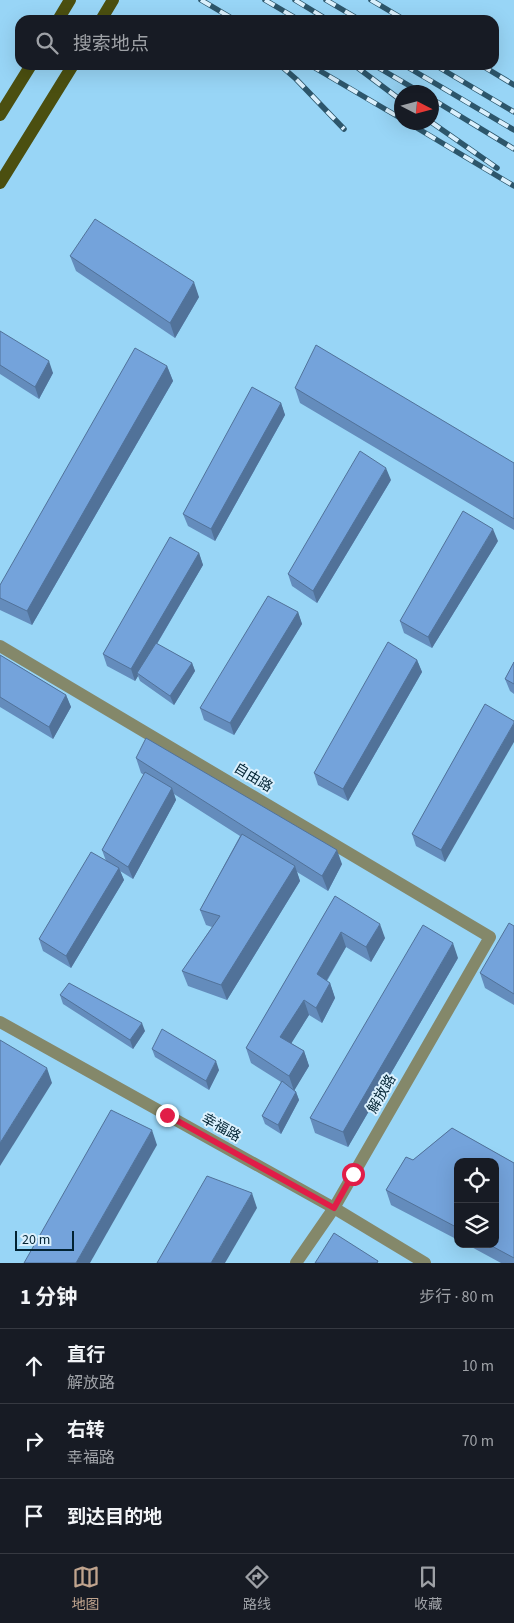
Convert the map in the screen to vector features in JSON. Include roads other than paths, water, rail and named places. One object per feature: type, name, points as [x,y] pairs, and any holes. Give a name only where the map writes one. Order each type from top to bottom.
[{"type":"main road","points":[[61,15],[70,0]]},
{"type":"main road","points":[[104,15],[113,0]]},
{"type":"main road","points":[[0,115],[28,70]]},
{"type":"main road","points":[[0,183],[70,70]]},
{"type":"street","name":"自由路","points":[[0,646],[490,937]]},
{"type":"street","name":"解放路","points":[[296,1263],[334,1208],[490,937]]},
{"type":"street","name":"幸福路","points":[[0,1022],[334,1208],[425,1263]]},
{"type":"railway","points":[[201,0],[226,15]]},
{"type":"railway","points":[[265,0],[290,15]]},
{"type":"railway","points":[[295,0],[320,15]]},
{"type":"railway","points":[[326,0],[352,15]]},
{"type":"railway","points":[[371,0],[396,15]]},
{"type":"railway","points":[[286,70],[344,129]]},
{"type":"railway","points":[[319,70],[394,114]]},
{"type":"railway","points":[[361,70],[394,95]]},
{"type":"railway","points":[[383,70],[408,85]]},
{"type":"railway","points":[[412,70],[514,130]]},
{"type":"railway","points":[[443,70],[514,112]]},
{"type":"railway","points":[[489,70],[514,85]]},
{"type":"railway","points":[[439,103],[514,149]]},
{"type":"railway","points":[[439,128],[497,168]]},
{"type":"railway","points":[[420,130],[514,186]]}]
